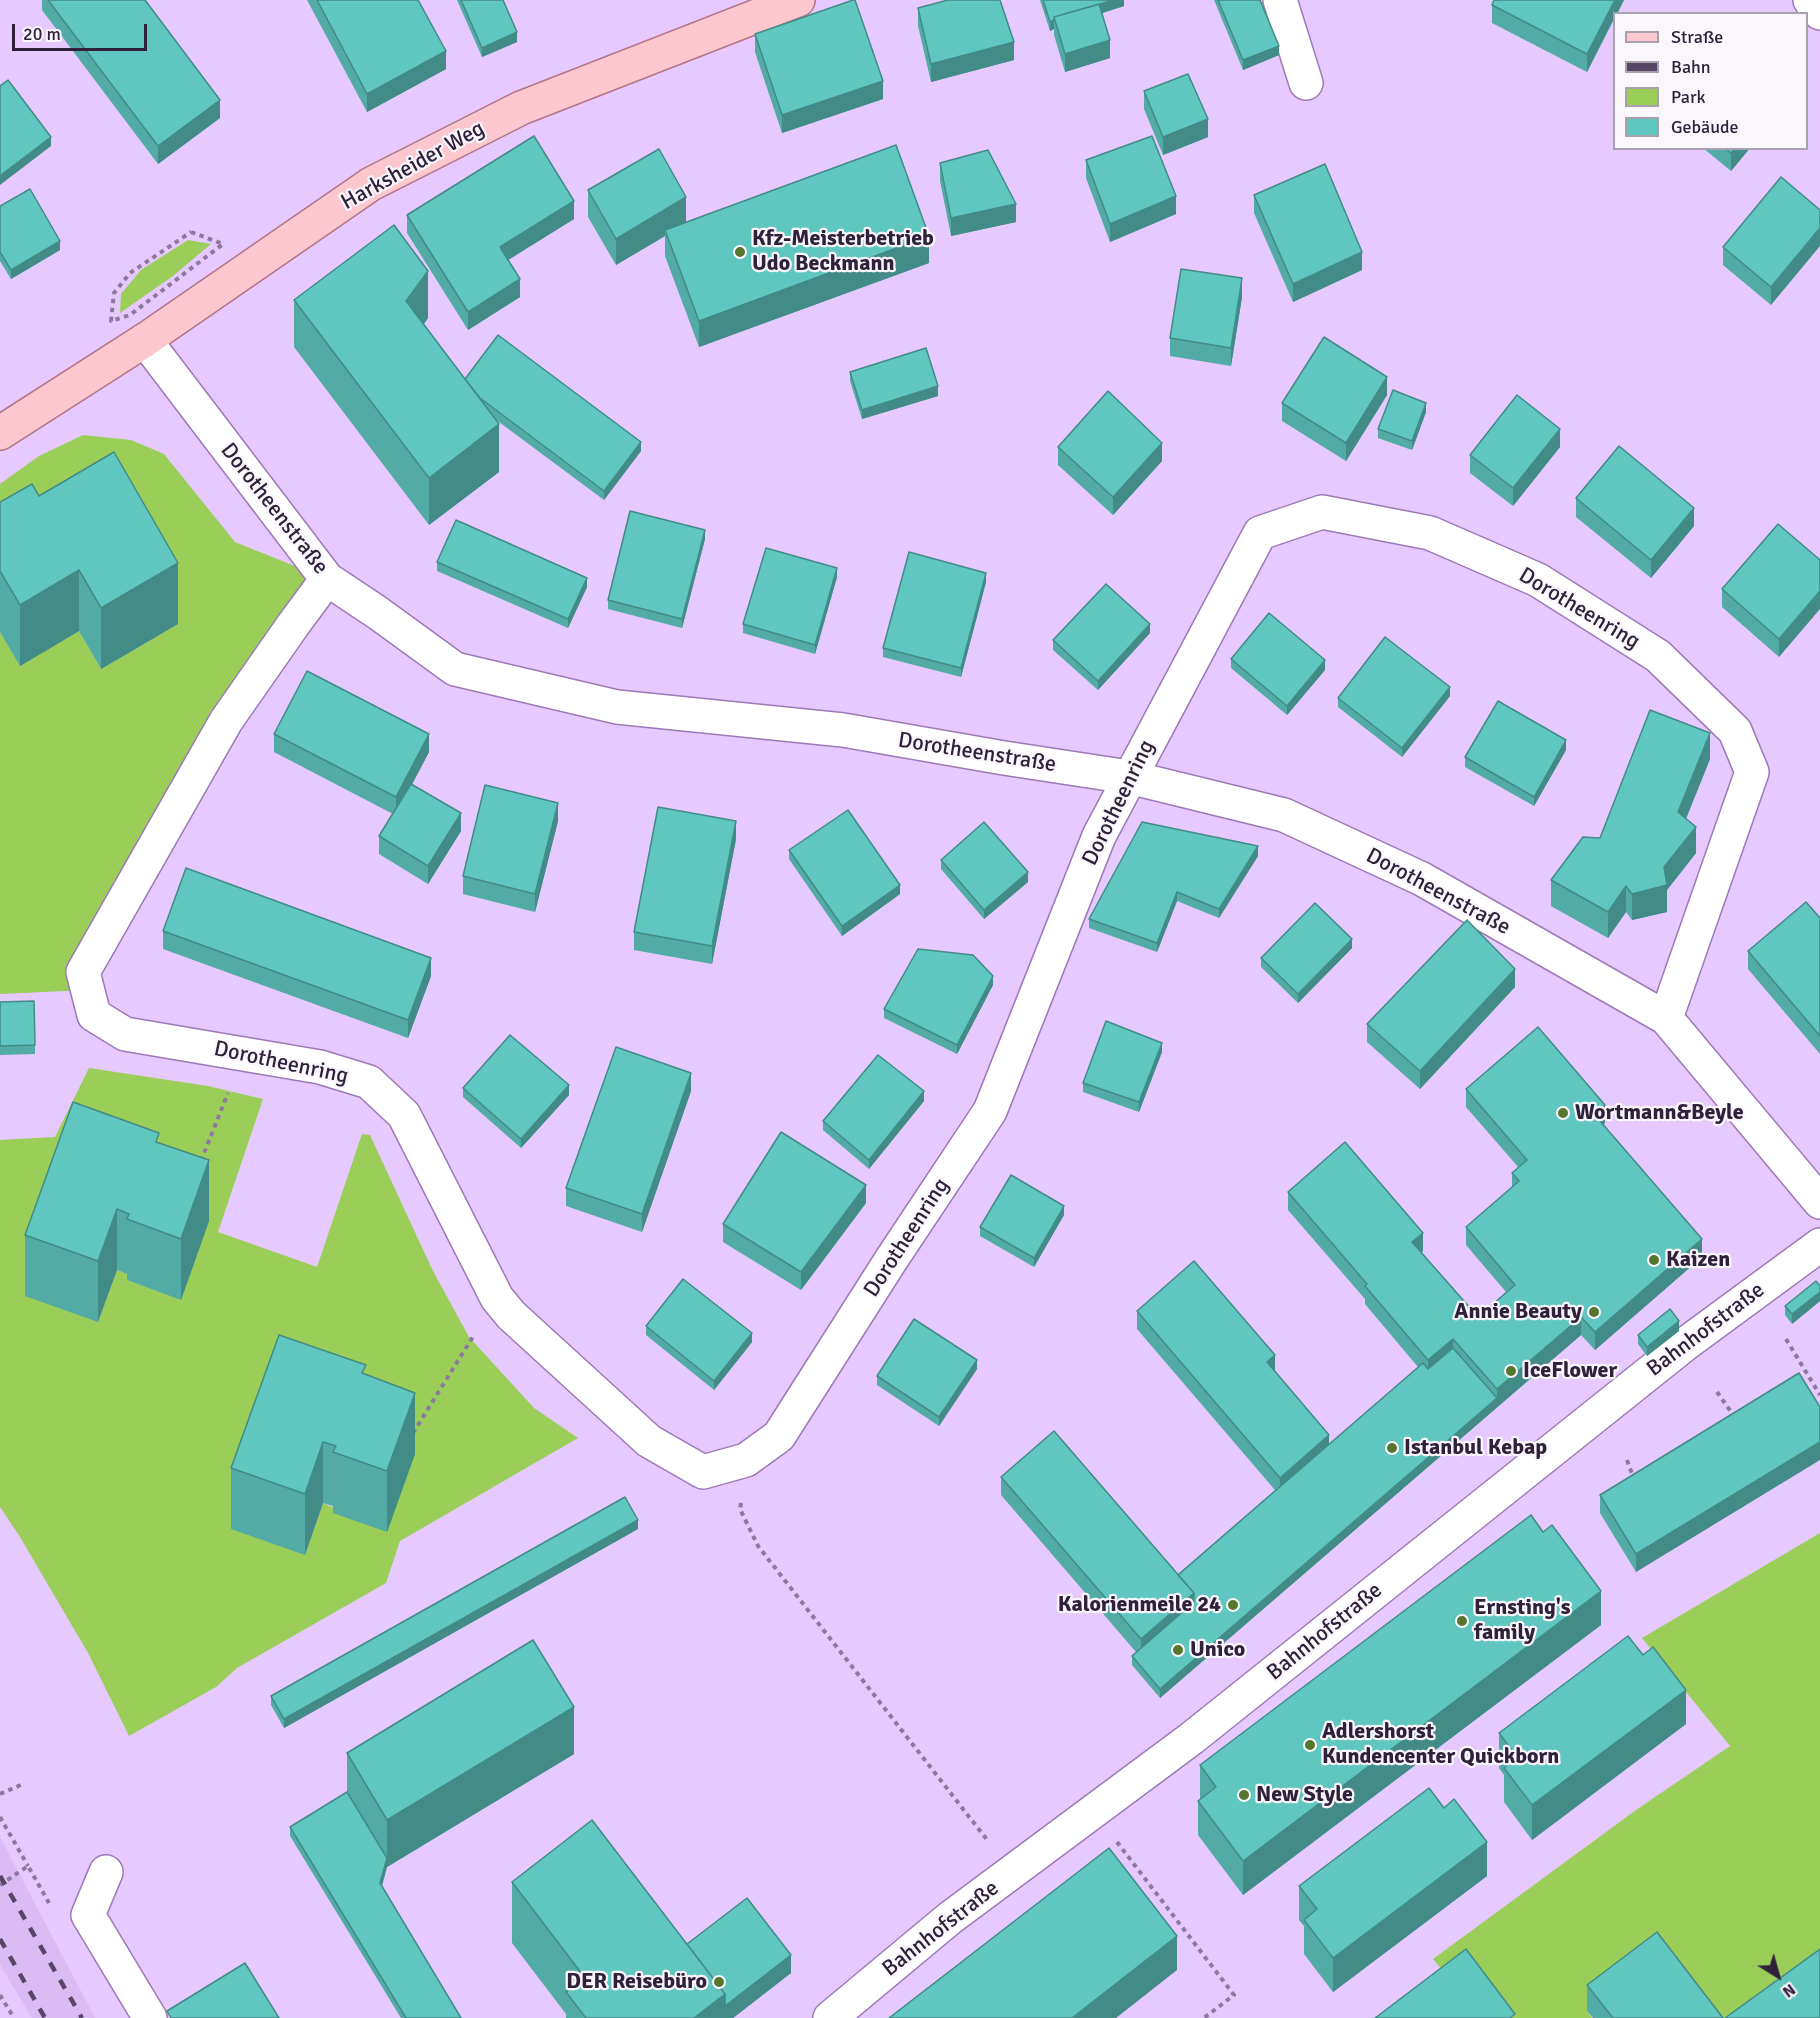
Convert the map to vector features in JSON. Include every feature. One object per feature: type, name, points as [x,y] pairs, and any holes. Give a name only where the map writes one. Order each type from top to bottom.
[{"type":"main road","name":"Harksheider Weg","points":[[0,432],[145,340],[371,184],[521,108],[798,0]]},
{"type":"street","points":[[1280,0],[1306,82]]},
{"type":"street","points":[[1810,0],[1820,13]]},
{"type":"street","name":"Dorotheenstraße","points":[[145,340],[327,579],[455,669],[617,707],[843,730],[1130,777],[1284,815],[1422,879],[1666,1018],[1820,1202]]},
{"type":"street","name":"Dorotheenring","points":[[327,579],[292,625],[226,721],[83,972],[94,1015],[125,1034],[320,1067],[369,1082],[404,1115],[497,1298],[511,1315],[649,1441],[703,1472],[746,1460],[779,1437],[891,1260],[990,1111],[1099,836],[1260,533],[1322,512],[1430,533],[1538,580],[1658,656],[1735,731],[1752,772],[1666,1018]]},
{"type":"street","name":"Bahnhofstraße","points":[[830,2018],[950,1918],[1192,1738],[1684,1345],[1820,1245]]},
{"type":"street","points":[[106,1872],[88,1915],[150,2018]]},
{"type":"path","points":[[111,321],[114,293],[130,273],[190,232],[223,244]]},
{"type":"path","points":[[199,1166],[245,1054]]},
{"type":"path","points":[[411,1436],[497,1298]]},
{"type":"path","points":[[1786,1339],[1820,1395]]},
{"type":"path","points":[[1717,1392],[1735,1418]]},
{"type":"path","points":[[746,1460],[740,1509],[758,1546],[1012,1873]]},
{"type":"path","points":[[1627,1460],[1638,1490]]},
{"type":"path","points":[[0,1794],[23,1784]]},
{"type":"path","points":[[0,1817],[28,1866]]},
{"type":"path","points":[[1144,1878],[1234,1995],[1204,2018]]},
{"type":"path","points":[[0,1995],[14,2018]]},
{"type":"shaded area","points":[[0,1837],[95,2018],[32,2018],[0,1965]]},
{"type":"green space","points":[[188,240],[211,244],[173,276],[120,313],[121,294],[141,270]]},
{"type":"green space","points":[[83,435],[131,440],[164,454],[235,542],[327,579],[87,990],[0,994],[0,632],[20,665],[79,631],[101,669],[178,624],[0,564],[0,484],[39,456]]},
{"type":"green space","points":[[89,1068],[208,1086],[263,1099],[218,1232],[317,1267],[362,1134],[370,1135],[433,1271],[469,1337],[534,1408],[578,1438],[400,1541],[386,1583],[237,1668],[216,1687],[129,1736],[88,1653],[0,1507],[0,1140],[55,1137]],"holes":[[[73,1163],[181,1299],[127,1280],[129,1275],[117,1270],[98,1322]],[[279,1396],[387,1532],[323,1503],[305,1555]]]},
{"type":"green space","points":[[1820,1533],[1820,1975],[1761,2018],[1703,2018],[1587,2011],[1592,2018],[1482,2018],[1433,1959],[1636,1810],[1730,1746],[1642,1638]]},
{"type":"building","points":[[48,0],[145,0],[220,100],[158,146]]},
{"type":"building","points":[[317,0],[418,0],[446,51],[367,94]]},
{"type":"building","points":[[461,0],[503,0],[517,32],[482,48]]},
{"type":"building","points":[[855,0],[883,81],[782,115],[755,34]]},
{"type":"building","points":[[948,0],[1000,0],[1014,42],[931,64],[918,8]]},
{"type":"building","points":[[1043,0],[1114,0],[1054,17],[1054,20],[1050,22]]},
{"type":"building","points":[[1218,0],[1260,0],[1279,46],[1243,60]]},
{"type":"building","points":[[1494,0],[1615,0],[1587,54],[1492,5]]},
{"type":"building","points":[[1099,4],[1110,40],[1065,54],[1054,17]]},
{"type":"building","points":[[1188,74],[1208,119],[1163,137],[1144,91]]},
{"type":"building","points":[[8,80],[51,137],[0,176],[0,86]]},
{"type":"building","points":[[534,136],[574,201],[500,247],[520,279],[468,312],[407,215]]},
{"type":"building","points":[[1152,136],[1176,196],[1110,224],[1086,160]]},
{"type":"building","points":[[896,145],[929,236],[699,321],[665,230]]},
{"type":"building","points":[[659,149],[686,197],[616,239],[588,190]]},
{"type":"building","points":[[988,150],[1016,204],[951,218],[940,163]]},
{"type":"building","points":[[1325,164],[1362,252],[1293,284],[1254,195]]},
{"type":"building","points":[[1781,177],[1820,210],[1820,228],[1771,287],[1723,247]]},
{"type":"building","points":[[30,189],[60,241],[11,270],[0,252],[0,206]]},
{"type":"building","points":[[394,225],[428,271],[406,301],[499,424],[429,478],[294,300]]},
{"type":"building","points":[[1181,269],[1242,278],[1231,348],[1170,338]]},
{"type":"building","points":[[498,335],[641,442],[604,491],[480,398],[465,379]]},
{"type":"building","points":[[1324,337],[1387,377],[1346,443],[1282,403]]},
{"type":"building","points":[[926,348],[938,386],[862,410],[850,372]]},
{"type":"building","points":[[1393,390],[1426,403],[1412,441],[1378,429]]},
{"type":"building","points":[[1108,391],[1162,443],[1113,497],[1058,447]]},
{"type":"building","points":[[1517,395],[1560,429],[1513,488],[1470,455]]},
{"type":"building","points":[[1619,446],[1694,508],[1651,560],[1576,498]]},
{"type":"building","points":[[114,452],[178,563],[101,608],[79,570],[20,605],[0,571],[0,502],[32,484],[39,496]]},
{"type":"building","points":[[630,511],[705,530],[682,619],[608,600]]},
{"type":"building","points":[[456,520],[587,578],[568,619],[437,562]]},
{"type":"building","points":[[1778,524],[1820,560],[1820,591],[1779,639],[1722,589]]},
{"type":"building","points":[[766,548],[837,568],[815,645],[743,624]]},
{"type":"building","points":[[909,552],[986,573],[961,668],[883,648]]},
{"type":"building","points":[[1106,584],[1150,624],[1098,681],[1053,640]]},
{"type":"building","points":[[1269,613],[1325,660],[1287,706],[1231,659]]},
{"type":"building","points":[[1385,637],[1450,687],[1402,748],[1338,698]]},
{"type":"building","points":[[307,671],[429,734],[396,797],[274,734]]},
{"type":"building","points":[[1498,701],[1566,740],[1534,797],[1465,757]]},
{"type":"building","points":[[1650,710],[1710,733],[1678,812],[1696,827],[1664,867],[1667,885],[1632,894],[1626,886],[1608,912],[1551,880],[1583,837],[1600,838]]},
{"type":"building","points":[[411,784],[461,813],[428,866],[379,836]]},
{"type":"building","points":[[485,785],[558,803],[535,894],[463,876]]},
{"type":"building","points":[[658,807],[736,821],[712,946],[634,932]]},
{"type":"building","points":[[848,810],[900,885],[842,926],[789,850]]},
{"type":"building","points":[[984,822],[1028,872],[984,910],[941,860]]},
{"type":"building","points":[[1142,822],[1258,846],[1219,909],[1177,892],[1157,943],[1089,919]]},
{"type":"building","points":[[186,868],[431,958],[408,1020],[163,931]]},
{"type":"building","points":[[1806,902],[1820,918],[1820,1036],[1748,951]]},
{"type":"building","points":[[1315,903],[1352,939],[1298,994],[1261,958]]},
{"type":"building","points":[[1467,920],[1515,969],[1420,1071],[1367,1024]]},
{"type":"building","points":[[918,949],[973,955],[993,976],[957,1045],[884,1009]]},
{"type":"building","points":[[34,1001],[35,1045],[0,1046],[0,1002]]},
{"type":"building","points":[[1106,1021],[1162,1043],[1139,1102],[1083,1083]]},
{"type":"building","points":[[1538,1027],[1605,1105],[1594,1114],[1702,1239],[1595,1332],[1581,1317],[1497,1389],[1453,1339],[1428,1360],[1288,1192],[1345,1142],[1423,1233],[1412,1242],[1478,1317],[1515,1285],[1466,1227],[1519,1181],[1512,1173],[1527,1160],[1466,1089]]},
{"type":"building","points":[[510,1035],[569,1085],[521,1139],[463,1088]]},
{"type":"building","points":[[616,1047],[691,1073],[642,1214],[566,1188]]},
{"type":"building","points":[[878,1055],[924,1091],[869,1160],[823,1121]]},
{"type":"building","points":[[73,1102],[159,1133],[156,1142],[209,1160],[181,1239],[127,1219],[129,1214],[117,1209],[98,1261],[25,1235]]},
{"type":"building","points":[[781,1132],[866,1185],[801,1272],[723,1224]]},
{"type":"building","points":[[1011,1175],[1064,1206],[1034,1258],[980,1227]]},
{"type":"building","points":[[1194,1261],[1275,1355],[1267,1362],[1329,1435],[1280,1478],[1137,1311]]},
{"type":"building","points":[[683,1279],[752,1333],[714,1381],[646,1326]]},
{"type":"building","points":[[1816,1281],[1820,1286],[1820,1292],[1792,1314],[1785,1306]]},
{"type":"building","points":[[1670,1309],[1679,1321],[1647,1347],[1638,1335]]},
{"type":"building","points":[[914,1319],[977,1360],[939,1417],[877,1376]]},
{"type":"building","points":[[279,1335],[366,1365],[362,1373],[415,1393],[387,1471],[333,1452],[336,1446],[323,1442],[305,1494],[231,1468]]},
{"type":"building","points":[[1453,1348],[1497,1398],[1160,1689],[1132,1656],[1194,1602],[1194,1593],[1178,1575],[1423,1363],[1428,1369]]},
{"type":"building","points":[[1799,1373],[1820,1407],[1820,1442],[1636,1554],[1600,1495]]},
{"type":"building","points":[[1054,1431],[1194,1593],[1141,1639],[1001,1477]]},
{"type":"building","points":[[625,1497],[638,1520],[284,1719],[271,1696]]},
{"type":"building","points":[[1531,1515],[1543,1532],[1552,1525],[1601,1591],[1243,1861],[1198,1801],[1216,1787],[1200,1765]]},
{"type":"building","points":[[1628,1636],[1643,1655],[1653,1647],[1686,1690],[1532,1805],[1504,1768],[1517,1757],[1499,1733]]},
{"type":"building","points":[[533,1640],[574,1707],[387,1820],[347,1753]]},
{"type":"building","points":[[1429,1788],[1444,1808],[1454,1799],[1487,1842],[1333,1958],[1304,1920],[1317,1909],[1299,1886]]},
{"type":"building","points":[[347,1792],[387,1858],[380,1883],[461,2018],[406,2018],[290,1827]]},
{"type":"building","points":[[592,1820],[725,1994],[694,2018],[586,2018],[566,1992],[585,1978],[512,1882]]},
{"type":"building","points":[[1109,1848],[1177,1936],[1072,2018],[889,2018]]},
{"type":"building","points":[[747,1898],[791,1955],[725,2006],[725,1994],[687,1944]]},
{"type":"building","points":[[1657,1932],[1723,2018],[1613,2018],[1587,1985]]},
{"type":"building","points":[[1466,1949],[1515,2014],[1510,2018],[1375,2018]]},
{"type":"building","points":[[1820,1949],[1820,2018],[1725,2018]]},
{"type":"building","points":[[245,1963],[279,2018],[171,2018],[167,2011]]},
{"type":"railway","points":[[0,1876],[82,2018]]},
{"type":"railway","points":[[0,1939],[45,2018]]},
{"type":"place","name":"Kfz-Meisterbetrieb Udo Beckmann","points":[[740,252]]},
{"type":"place","name":"Wortmann&Beyle","points":[[1563,1113]]},
{"type":"place","name":"Kaizen","points":[[1654,1260]]},
{"type":"place","name":"Annie Beauty","points":[[1594,1312]]},
{"type":"place","name":"IceFlower","points":[[1511,1371]]},
{"type":"place","name":"Istanbul Kebap","points":[[1392,1448]]},
{"type":"place","name":"Kalorienmeile 24","points":[[1233,1605]]},
{"type":"place","name":"Ernsting's family","points":[[1462,1621]]},
{"type":"place","name":"Unico","points":[[1178,1650]]},
{"type":"place","name":"Adlershorst Kundencenter Quickborn","points":[[1310,1745]]},
{"type":"place","name":"New Style","points":[[1244,1795]]},
{"type":"place","name":"DER Reisebüro","points":[[719,1982]]}]
